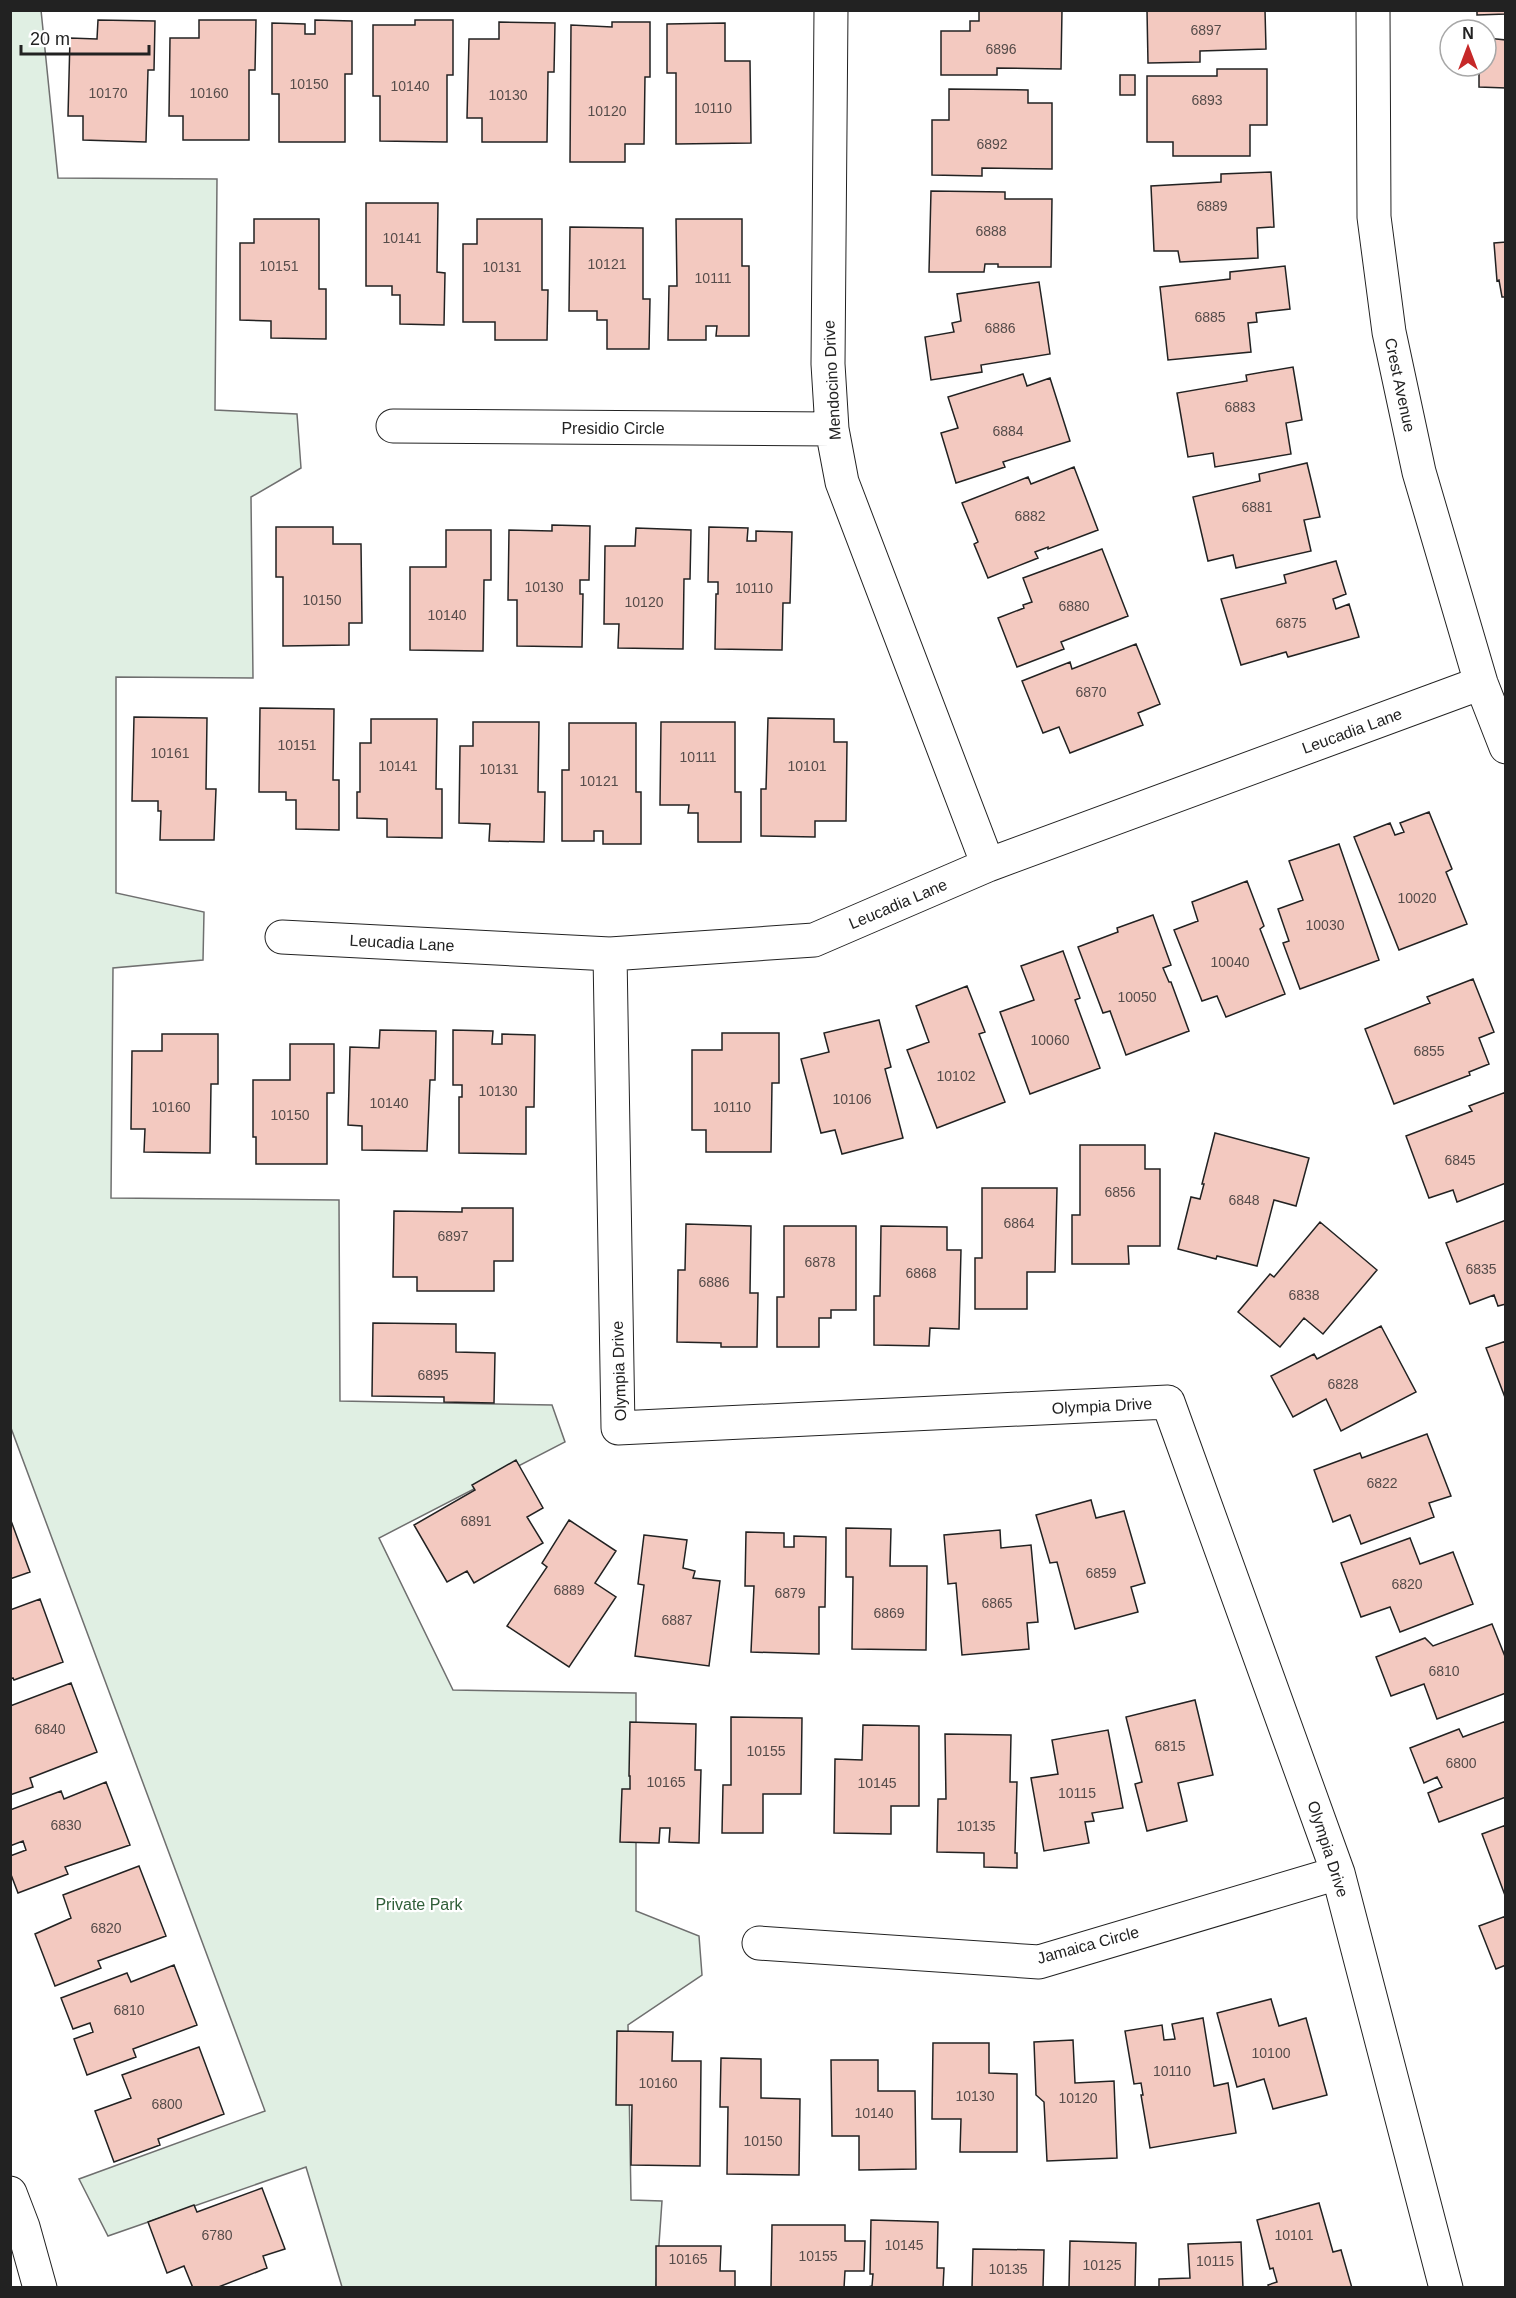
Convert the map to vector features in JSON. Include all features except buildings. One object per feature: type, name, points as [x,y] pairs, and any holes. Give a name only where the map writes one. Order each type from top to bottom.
[{"type":"street","name":"Mendocino Drive","points":[[831,10],[828,364],[832,429],[842,482],[988,865]]},
{"type":"street","name":"Crest Avenue","points":[[1373,10],[1374,217],[1389,332],[1419,472],[1481,683],[1506,747]]},
{"type":"street","name":"Presidio Circle","points":[[393,426],[832,429]]},
{"type":"street","name":"Leucadia Lane","points":[[282,937],[610,954],[813,940],[988,865],[1481,683]]},
{"type":"street","name":"Olympia Drive","points":[[610,954],[618,1428],[1168,1402],[1338,1873],[1446,2288]]},
{"type":"street","name":"Jamaica Circle","points":[[759,1943],[1039,1962],[1338,1873]]},
{"type":"street","points":[[10,2193],[17,2230],[40,2288]]},
{"type":"green space","name":"Private Park","points":[[41,10],[58,178],[217,179],[215,410],[297,414],[301,468],[251,497],[253,678],[116,677],[116,893],[204,912],[203,960],[113,968],[111,1198],[339,1200],[340,1401],[552,1405],[565,1442],[379,1538],[453,1690],[636,1693],[636,1911],[699,1936],[702,1975],[628,2025],[631,2200],[662,2201],[656,2287],[342,2287],[306,2167],[108,2236],[79,2179],[265,2111],[11,1428],[10,11]]}]
